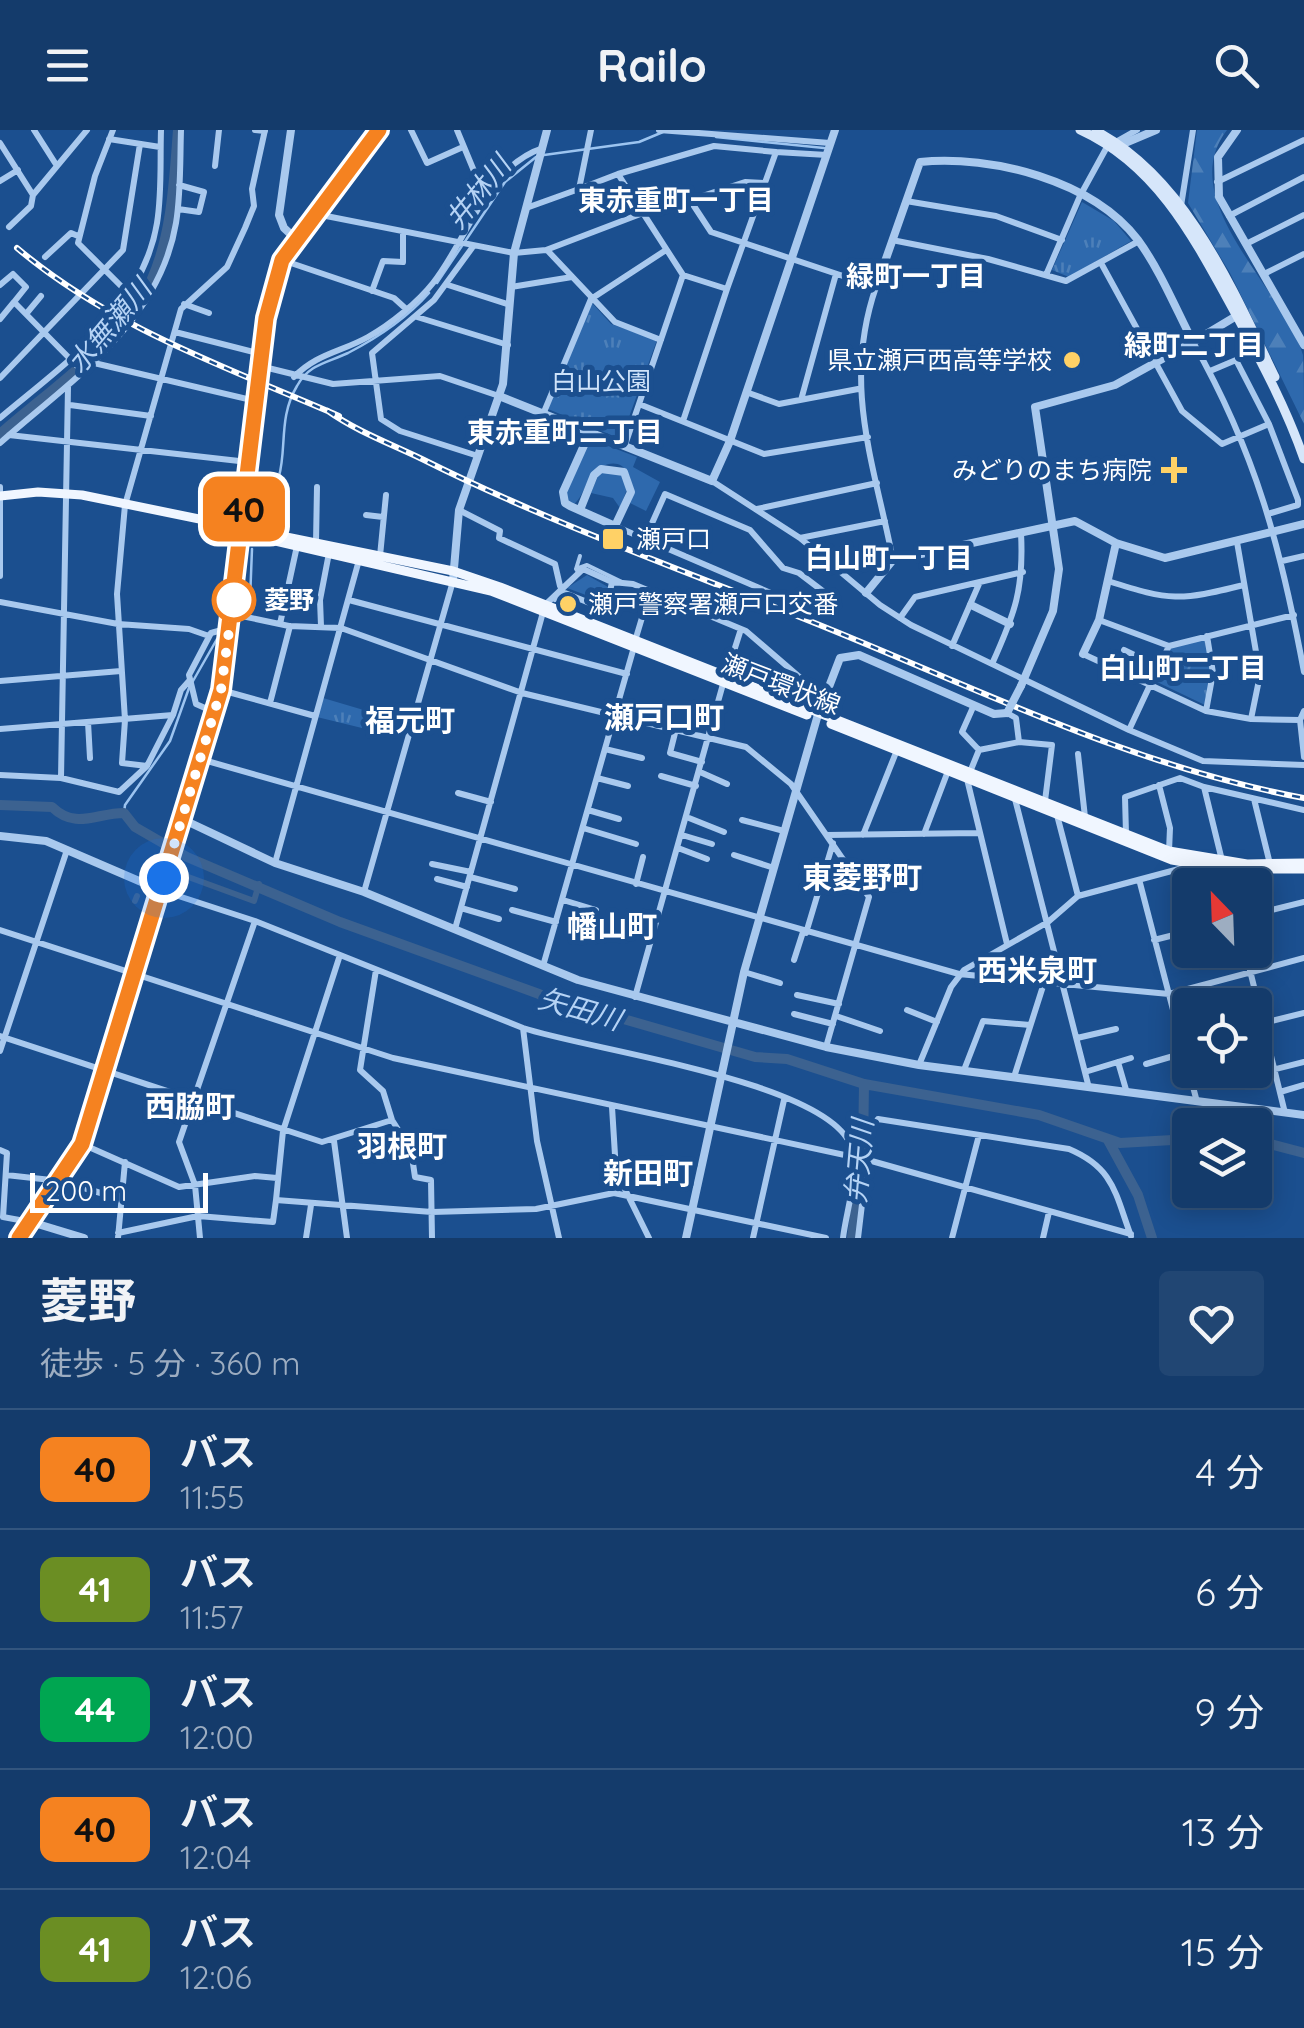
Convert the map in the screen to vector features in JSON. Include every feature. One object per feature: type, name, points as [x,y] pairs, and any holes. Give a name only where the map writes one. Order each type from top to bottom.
[{"type":"main road","points":[[19,1238],[82,1144],[221,690],[234,614],[270,295],[282,260],[379,130]]},
{"type":"main road","points":[[1080,130],[1114,145],[1174,208],[1239,314],[1304,459]]},
{"type":"main road","points":[[1094,130],[1138,160],[1181,206],[1304,442]]},
{"type":"main road","name":"瀬戸環状線","points":[[1,493],[67,494],[316,543],[453,576],[546,608],[818,716],[1154,855],[1194,865],[1304,866]]},
{"type":"main road","name":"瀬戸環状線","points":[[241,530],[297,546],[453,576]]},
{"type":"main road","name":"瀬戸環状線","points":[[818,716],[948,771],[1045,801],[1169,850],[1222,866],[1304,866]]},
{"type":"street","points":[[34,130],[58,166]]},
{"type":"street","points":[[75,130],[81,138]]},
{"type":"street","points":[[8,227],[31,206],[33,196],[86,130]]},
{"type":"street","points":[[113,130],[78,243],[129,294]]},
{"type":"street","points":[[0,418],[72,359],[129,294],[148,258],[156,227],[161,130]]},
{"type":"street","points":[[0,443],[94,363],[156,283],[170,250],[178,210],[181,130]]},
{"type":"street","points":[[216,166],[219,130]]},
{"type":"street","points":[[147,766],[122,763],[125,720],[118,624],[125,505],[184,304],[226,266],[254,206],[252,189],[265,130],[255,130]]},
{"type":"street","points":[[291,130],[279,215],[284,228],[297,240]]},
{"type":"street","points":[[412,130],[427,162],[463,147]]},
{"type":"street","points":[[457,130],[474,170]]},
{"type":"street","points":[[364,892],[441,626],[453,576],[459,510],[499,396],[508,345],[514,253],[547,130]]},
{"type":"street","points":[[579,189],[592,130]]},
{"type":"street","points":[[659,130],[830,142]]},
{"type":"street","points":[[712,481],[730,440],[834,130]]},
{"type":"street","points":[[1046,274],[1080,196],[1114,145],[1156,130]]},
{"type":"street","points":[[1181,206],[1193,130]]},
{"type":"street","points":[[1237,130],[1218,157],[1216,183],[1229,216],[1304,345]]},
{"type":"street","points":[[1136,134],[1138,160]]},
{"type":"street","points":[[110,139],[160,147]]},
{"type":"street","points":[[1216,183],[1304,140]]},
{"type":"street","points":[[0,143],[33,196]]},
{"type":"street","points":[[0,378],[124,247],[140,144]]},
{"type":"street","points":[[529,207],[618,174],[714,146],[827,155]]},
{"type":"street","points":[[294,376],[316,357],[368,337],[431,286],[508,171],[525,155],[542,149]]},
{"type":"street","points":[[683,421],[776,152]]},
{"type":"street","points":[[893,560],[858,389],[864,326],[876,287],[922,160],[1019,170],[1080,196],[1116,218],[1138,241],[1242,434],[1271,513],[1304,672]]},
{"type":"street","points":[[0,182],[18,170]]},
{"type":"street","points":[[618,174],[682,275],[728,290]]},
{"type":"street","points":[[1229,216],[1304,177]]},
{"type":"street","points":[[316,214],[472,248],[514,253],[546,250],[643,213],[745,182],[765,182]]},
{"type":"street","points":[[178,210],[199,212],[204,192],[180,185]]},
{"type":"street","points":[[690,200],[711,232],[876,287]]},
{"type":"street","points":[[906,201],[996,216],[1062,240]]},
{"type":"street","points":[[1246,244],[1304,215]]},
{"type":"street","points":[[45,257],[71,232],[78,236]]},
{"type":"street","points":[[372,291],[383,261],[403,262],[403,234]]},
{"type":"street","points":[[892,240],[1069,281],[1138,241]]},
{"type":"street","points":[[472,248],[448,285],[373,349],[379,415],[387,424],[478,456]]},
{"type":"street","points":[[546,250],[615,322],[661,340]]},
{"type":"street","points":[[544,412],[592,299],[666,250]]},
{"type":"street","points":[[1264,274],[1304,254]]},
{"type":"street","points":[[282,260],[394,298],[405,308]]},
{"type":"street","points":[[1101,263],[1185,414],[1222,444],[1269,424]]},
{"type":"street","points":[[0,285],[13,274],[26,287],[0,318]]},
{"type":"street","points":[[801,400],[836,274]]},
{"type":"street","points":[[625,446],[682,275]]},
{"type":"street","points":[[511,287],[572,278]]},
{"type":"street","points":[[448,285],[510,305]]},
{"type":"street","points":[[26,314],[41,296]]},
{"type":"street","points":[[14,302],[83,372]]},
{"type":"street","points":[[184,304],[209,313]]},
{"type":"street","points":[[1007,712],[1023,683],[1056,598],[1059,568],[1036,405],[1100,390],[1156,363],[1239,314]]},
{"type":"street","points":[[416,316],[508,345]]},
{"type":"street","points":[[175,332],[261,354]]},
{"type":"street","points":[[1210,372],[1236,360],[1269,424],[1298,500],[1298,505],[1271,513]]},
{"type":"street","points":[[94,363],[256,402]]},
{"type":"street","points":[[260,366],[332,384],[440,376],[544,412],[712,481],[800,538],[900,618],[1023,683],[1203,761],[1304,761],[1300,720],[1304,711]]},
{"type":"street","points":[[60,778],[68,388]]},
{"type":"street","points":[[746,392],[779,404],[858,389]]},
{"type":"street","points":[[639,404],[764,454],[868,437]]},
{"type":"street","points":[[70,405],[151,416]]},
{"type":"street","points":[[590,432],[563,497],[570,506],[645,539],[815,612],[824,592],[799,573],[783,568],[750,530],[665,494],[645,539]]},
{"type":"street","points":[[9,435],[250,462]]},
{"type":"street","points":[[580,510],[594,475],[607,467],[624,472],[630,492],[615,526]]},
{"type":"street","points":[[756,508],[878,482]]},
{"type":"street","points":[[316,543],[317,487]]},
{"type":"street","points":[[0,576],[1,493]]},
{"type":"street","points":[[380,557],[386,494]]},
{"type":"street","points":[[459,510],[500,531],[499,538],[555,564],[560,586]]},
{"type":"street","points":[[366,515],[384,518]]},
{"type":"street","points":[[800,538],[885,521]]},
{"type":"street","points":[[866,594],[893,560],[1075,521],[1116,543],[1165,558],[1304,524]]},
{"type":"street","points":[[992,664],[1019,605],[1024,572],[1021,532]]},
{"type":"street","points":[[1237,542],[1260,675],[1251,720]]},
{"type":"street","points":[[1116,543],[1098,620],[1084,654],[1206,711],[1251,720],[1300,720]]},
{"type":"street","points":[[280,624],[297,546]]},
{"type":"street","points":[[320,626],[320,600],[329,552]]},
{"type":"street","points":[[577,570],[580,556]]},
{"type":"street","points":[[1282,561],[1304,556]]},
{"type":"street","points":[[276,862],[359,559]]},
{"type":"street","points":[[455,929],[546,608],[560,586],[577,570],[587,565],[741,629],[825,699]]},
{"type":"street","points":[[577,570],[622,582]]},
{"type":"street","points":[[900,618],[915,598],[1024,572]]},
{"type":"street","points":[[1108,580],[1148,595],[1189,600],[1244,585]]},
{"type":"street","points":[[546,608],[564,592],[601,604],[608,601],[612,582]]},
{"type":"street","points":[[952,646],[980,583]]},
{"type":"street","points":[[543,966],[650,591]]},
{"type":"street","points":[[349,600],[626,674]]},
{"type":"street","points":[[0,602],[118,624],[189,629],[209,636]]},
{"type":"street","points":[[971,605],[1010,624]]},
{"type":"street","points":[[234,614],[290,626],[341,628],[522,692],[746,747],[796,790],[870,897],[826,1047]]},
{"type":"street","points":[[1098,620],[1169,646],[1294,615]]},
{"type":"street","points":[[270,703],[290,626]]},
{"type":"street","points":[[214,712],[196,704],[190,670],[209,636],[219,628],[230,628]]},
{"type":"street","points":[[635,997],[741,629]]},
{"type":"street","points":[[1206,711],[1214,673],[1207,636]]},
{"type":"street","points":[[1129,730],[1169,646]]},
{"type":"street","points":[[1124,650],[1159,667]]},
{"type":"street","points":[[686,1238],[744,972],[818,716],[840,658],[853,653],[994,714],[1007,712],[1016,718],[1019,742]]},
{"type":"street","points":[[0,681],[121,671]]},
{"type":"street","points":[[0,775],[60,778],[118,792],[147,766],[173,715],[183,685],[190,681]]},
{"type":"street","points":[[221,690],[315,716]]},
{"type":"street","points":[[974,705],[962,732],[979,750]]},
{"type":"street","points":[[0,728],[173,715]]},
{"type":"street","points":[[88,722],[90,758]]},
{"type":"street","points":[[676,729],[670,752],[702,762]]},
{"type":"street","points":[[979,750],[1019,742],[1052,745],[1052,775],[1045,801]]},
{"type":"street","points":[[605,749],[642,758]]},
{"type":"street","points":[[863,835],[897,750]]},
{"type":"street","points":[[979,750],[968,776],[978,834],[1007,944]]},
{"type":"street","points":[[1078,754],[1085,818]]},
{"type":"street","points":[[200,759],[958,974],[1169,994],[1304,958]]},
{"type":"street","points":[[924,834],[948,771]]},
{"type":"street","points":[[700,772],[728,784]]},
{"type":"street","points":[[661,776],[696,786]]},
{"type":"street","points":[[597,778],[628,786]]},
{"type":"street","points":[[1126,834],[1125,796],[1180,778],[1304,810]]},
{"type":"street","points":[[1159,785],[1170,828],[1169,850]]},
{"type":"street","points":[[1204,787],[1222,866]]},
{"type":"street","points":[[458,792],[491,802]]},
{"type":"street","points":[[1014,797],[1089,1088]]},
{"type":"street","points":[[1254,800],[1270,864]]},
{"type":"street","points":[[588,810],[618,819]]},
{"type":"street","points":[[1056,814],[1078,896]]},
{"type":"street","points":[[688,817],[693,823],[724,832]]},
{"type":"street","points":[[742,820],[784,831]]},
{"type":"street","points":[[181,822],[543,966],[731,1023],[826,1047],[919,1064],[1304,1115]]},
{"type":"street","points":[[583,828],[636,844]]},
{"type":"street","points":[[827,834],[978,834]]},
{"type":"street","points":[[682,835],[712,844]]},
{"type":"street","points":[[0,836],[33,838],[67,850],[160,890],[255,921],[561,1041],[721,1072],[784,1100],[835,1126],[846,1136],[854,1158],[843,1238]]},
{"type":"street","points":[[794,960],[833,843]]},
{"type":"street","points":[[678,848],[707,860]]},
{"type":"street","points":[[0,1051],[67,850]]},
{"type":"street","points":[[734,855],[774,868]]},
{"type":"street","points":[[636,884],[643,857]]},
{"type":"street","points":[[432,864],[515,890]]},
{"type":"street","points":[[919,1064],[958,974],[1048,922],[1078,896],[1140,883],[1194,865]]},
{"type":"street","points":[[437,879],[467,887]]},
{"type":"street","points":[[1140,883],[1172,1006]]},
{"type":"street","points":[[562,900],[596,910]]},
{"type":"street","points":[[1272,910],[1304,902]]},
{"type":"street","points":[[461,908],[499,918]]},
{"type":"street","points":[[512,910],[556,922]]},
{"type":"street","points":[[200,1238],[195,1185],[179,1142],[255,921]]},
{"type":"street","points":[[0,930],[365,1050],[868,1160],[1131,1236]]},
{"type":"street","points":[[1154,940],[1172,936]]},
{"type":"street","points":[[124,1162],[118,1235],[198,1216],[273,1222],[283,1131],[340,954]]},
{"type":"street","points":[[1249,968],[1252,988]]},
{"type":"street","points":[[376,970],[360,1070],[382,1092],[392,1120],[411,1150],[415,1176],[431,1180],[432,1238]]},
{"type":"street","points":[[744,972],[780,982]]},
{"type":"street","points":[[1014,1077],[1044,982]]},
{"type":"street","points":[[798,995],[839,1004]]},
{"type":"street","points":[[907,1010],[937,1022]]},
{"type":"street","points":[[794,1014],[880,1031]]},
{"type":"street","points":[[1272,1021],[1304,1014]]},
{"type":"street","points":[[964,1070],[983,1021],[1030,1025]]},
{"type":"street","points":[[523,1028],[530,1089],[559,1238]]},
{"type":"street","points":[[1077,1038],[1116,1029]]},
{"type":"street","points":[[2,1037],[322,1142],[392,1120]]},
{"type":"street","points":[[1146,1064],[1172,1056]]},
{"type":"street","points":[[1085,1072],[1131,1058]]},
{"type":"street","points":[[1118,1062],[1127,1093]]},
{"type":"street","points":[[1274,1070],[1304,1062]]},
{"type":"street","points":[[1272,1064],[1285,1113]]},
{"type":"street","points":[[1280,1092],[1304,1085]]},
{"type":"street","points":[[1193,1088],[1197,1102]]},
{"type":"street","points":[[754,1238],[784,1100]]},
{"type":"street","points":[[612,1107],[616,1171],[649,1238]]},
{"type":"street","points":[[858,1238],[871,1129],[878,1119],[1069,1149],[1094,1159],[1106,1171],[1131,1236]]},
{"type":"street","points":[[952,1238],[979,1135]]},
{"type":"street","points":[[334,1141],[346,1207],[347,1238]]},
{"type":"street","points":[[82,1144],[179,1187],[278,1178]]},
{"type":"street","points":[[0,1150],[6,1153],[2,1217],[84,1238]]},
{"type":"street","points":[[6,1175],[60,1181],[121,1199]]},
{"type":"street","points":[[276,1200],[432,1212],[552,1204],[601,1194],[625,1194],[826,1238]]},
{"type":"street","points":[[306,1238],[311,1204]]},
{"type":"street","points":[[1043,1238],[1049,1212]]},
{"type":"green space","points":[[1197,130],[1227,130],[1214,157],[1213,185],[1237,244],[1292,329],[1303,355],[1304,424],[1230,273],[1188,203]]},
{"type":"green space","points":[[1082,202],[1114,221],[1131,241],[1069,277],[1052,270]]},
{"type":"green space","name":"白山公園","points":[[592,303],[611,324],[657,340],[621,439],[548,409]]},
{"type":"green space","points":[[595,441],[637,457],[633,467],[660,482],[646,511],[630,503],[631,480],[617,464],[596,471],[573,505],[564,498],[588,444]]},
{"type":"green space","points":[[606,470],[624,476],[627,489],[620,508],[613,498],[591,493],[598,476]]},
{"type":"green space","points":[[587,575],[608,587],[602,601],[567,588]]},
{"type":"green space","points":[[1206,637],[1211,671],[1205,705],[1155,681],[1172,645]]},
{"type":"green space","points":[[323,698],[367,711],[362,728],[317,717]]},
{"type":"waterway","name":"水無瀬川","points":[[0,434],[104,344],[139,303],[164,245],[178,130]]},
{"type":"waterway","name":"井林川","points":[[544,155],[639,142],[663,132]]},
{"type":"waterway","name":"井林川","points":[[716,137],[824,148]]},
{"type":"waterway","name":"井林川","points":[[437,283],[505,182],[536,157]]},
{"type":"waterway","name":"井林川","points":[[259,508],[278,480],[286,418],[302,379],[313,369],[381,334],[429,293]]},
{"type":"waterway","points":[[237,625],[250,600],[252,549]]},
{"type":"waterway","points":[[193,681],[217,639]]},
{"type":"waterway","points":[[124,813],[125,805],[170,741],[189,688]]},
{"type":"waterway","name":"矢田川","points":[[0,805],[52,807],[78,819],[124,813],[135,827],[187,857],[340,922],[539,994],[556,1005],[613,1016],[755,1057],[787,1059],[864,1084],[1039,1115],[1120,1143],[1172,1140]]},
{"type":"waterway","points":[[146,874],[150,863],[254,901],[259,884]]},
{"type":"waterway","points":[[135,901],[137,896]]},
{"type":"waterway","name":"弁天川","points":[[852,1238],[863,1151],[864,1084]]},
{"type":"waterway","points":[[1108,1140],[1138,1195],[1152,1238]]},
{"type":"waterway","name":"矢田川","points":[[1272,1145],[1304,1153]]},
{"type":"railway","points":[[17,248],[91,301],[171,344],[339,416]]},
{"type":"railway","points":[[328,411],[374,437],[559,521],[1107,743],[1172,765],[1304,798]]},
{"type":"bus line","name":"40","points":[[19,1238],[82,1144],[221,690],[266,318],[275,277],[282,260],[379,130]]},
{"type":"place","name":"県立瀬戸西高等学校","points":[[1072,360]]},
{"type":"place","name":"みどりのまち病院","points":[[1174,470]]},
{"type":"place","name":"瀬戸口","points":[[613,539]]},
{"type":"place","name":"菱野","points":[[234,600]]},
{"type":"place","name":"瀬戸警察署瀬戸口交番","points":[[568,604]]},
{"type":"district","name":"東赤重町一丁目","points":[[676,200]]},
{"type":"district","name":"緑町一丁目","points":[[916,276]]},
{"type":"district","name":"緑町二丁目","points":[[1194,345]]},
{"type":"district","name":"東赤重町二丁目","points":[[565,432]]},
{"type":"district","name":"白山町一丁目","points":[[889,558]]},
{"type":"district","name":"白山町二丁目","points":[[1183,668]]},
{"type":"district","name":"瀬戸口町","points":[[664,718]]},
{"type":"district","name":"福元町","points":[[410,721]]},
{"type":"district","name":"東菱野町","points":[[862,878]]},
{"type":"district","name":"幡山町","points":[[612,927]]},
{"type":"district","name":"西米泉町","points":[[1037,971]]},
{"type":"district","name":"西脇町","points":[[190,1107]]},
{"type":"district","name":"羽根町","points":[[402,1147]]},
{"type":"district","name":"新田町","points":[[648,1174]]},
{"type":"route","points":[[164,878],[221,690],[235,586],[234,600]]}]
